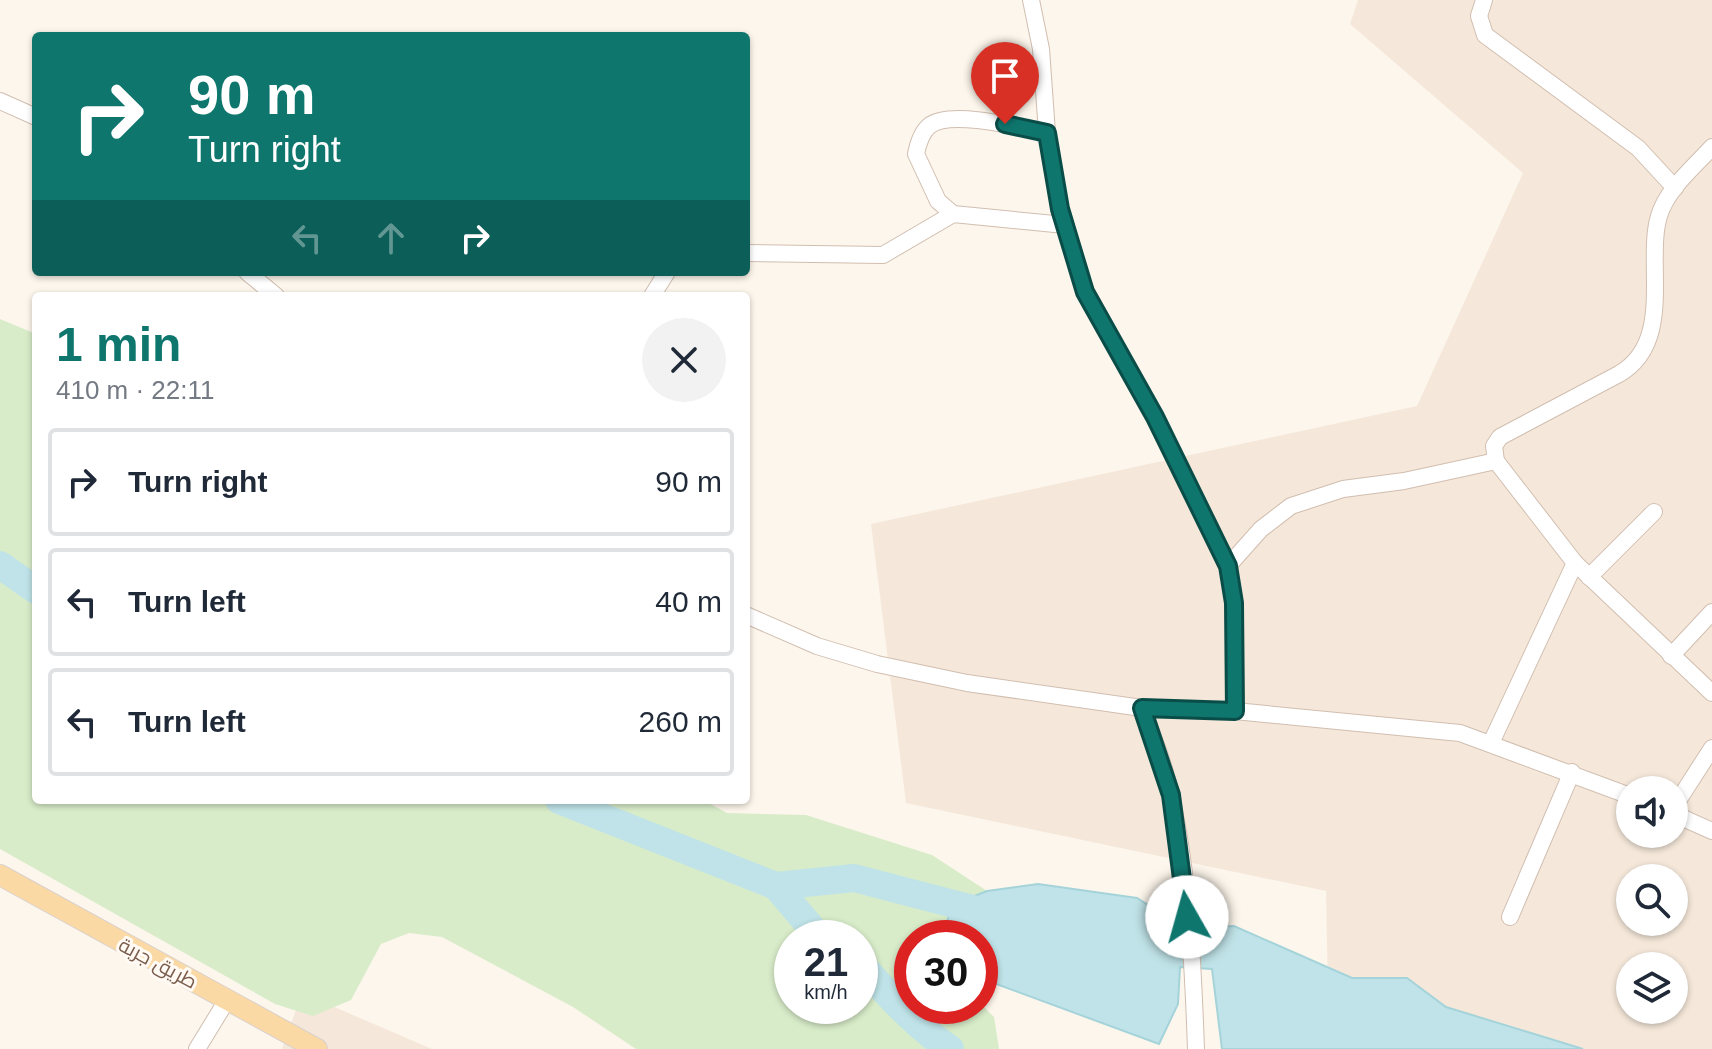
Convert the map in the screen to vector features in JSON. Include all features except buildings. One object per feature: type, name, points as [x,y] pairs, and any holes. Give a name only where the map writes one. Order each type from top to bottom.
[{"type":"main road","name":"طريق جربة","points":[[4,881],[317,1049]]},
{"type":"street","points":[[1031,0],[1041,49],[1047,133],[1065,225],[1085,292],[1155,417],[1228,566],[1234,603],[1235,711]]},
{"type":"street","points":[[1484,0],[1479,16],[1485,35],[1638,148],[1675,188]]},
{"type":"street","points":[[0,101],[32,115]]},
{"type":"street","points":[[1047,133],[963,120],[932,123],[919,140],[916,154],[938,201],[953,214],[1065,225]]},
{"type":"street","points":[[1712,147],[1675,188],[1657,221],[1656,306],[1640,353],[1627,370],[1500,437],[1494,446],[1496,461],[1575,563],[1712,693]]},
{"type":"street","points":[[750,253],[883,255],[953,214]]},
{"type":"street","points":[[252,276],[271,292]]},
{"type":"street","points":[[1228,566],[1261,529],[1291,506],[1343,489],[1404,481],[1496,461]]},
{"type":"street","points":[[1589,577],[1654,512]]},
{"type":"street","points":[[1491,743],[1575,563]]},
{"type":"street","points":[[1671,656],[1712,612]]},
{"type":"street","points":[[750,617],[817,646],[877,664],[967,683],[1142,708],[1235,711],[1460,733],[1616,790]]},
{"type":"street","points":[[1142,708],[1171,795],[1194,976],[1196,1049]]},
{"type":"street","points":[[1688,785],[1712,748]]},
{"type":"street","points":[[1510,917],[1572,772]]},
{"type":"street","points":[[1688,820],[1712,831]]},
{"type":"street","points":[[197,1049],[227,1000]]},
{"type":"shaded area","points":[[1358,0],[1712,0],[1712,1049],[1329,1049],[1326,891],[906,803],[871,524],[1417,406],[1523,173],[1350,24]]},
{"type":"shaded area","points":[[302,993],[432,1049],[282,1049]]},
{"type":"green space","points":[[0,319],[32,332],[32,804],[710,804],[727,813],[806,815],[932,855],[987,891],[954,904],[947,920],[894,920],[894,1024],[995,1024],[999,1049],[636,1049],[573,1007],[442,937],[409,933],[381,944],[351,1000],[313,1016],[275,1004],[0,849]]},
{"type":"water","points":[[1038,884],[1137,898],[1173,921],[1206,927],[1234,926],[1352,978],[1407,978],[1446,1007],[1583,1049],[1222,1049],[1212,969],[1180,967],[1178,1004],[1159,1044],[998,985],[998,920],[947,920],[954,904],[987,891]]},
{"type":"waterway","points":[[0,565],[32,587]]},
{"type":"waterway","points":[[569,804],[776,886],[854,878],[992,914]]},
{"type":"waterway","points":[[776,886],[805,920]]},
{"type":"waterway","points":[[878,983],[913,1020],[950,1049]]},
{"type":"route","points":[[1005,124],[1047,133],[1060,209],[1085,292],[1155,417],[1228,566],[1234,603],[1235,711],[1142,708],[1171,795],[1187,917]]}]
